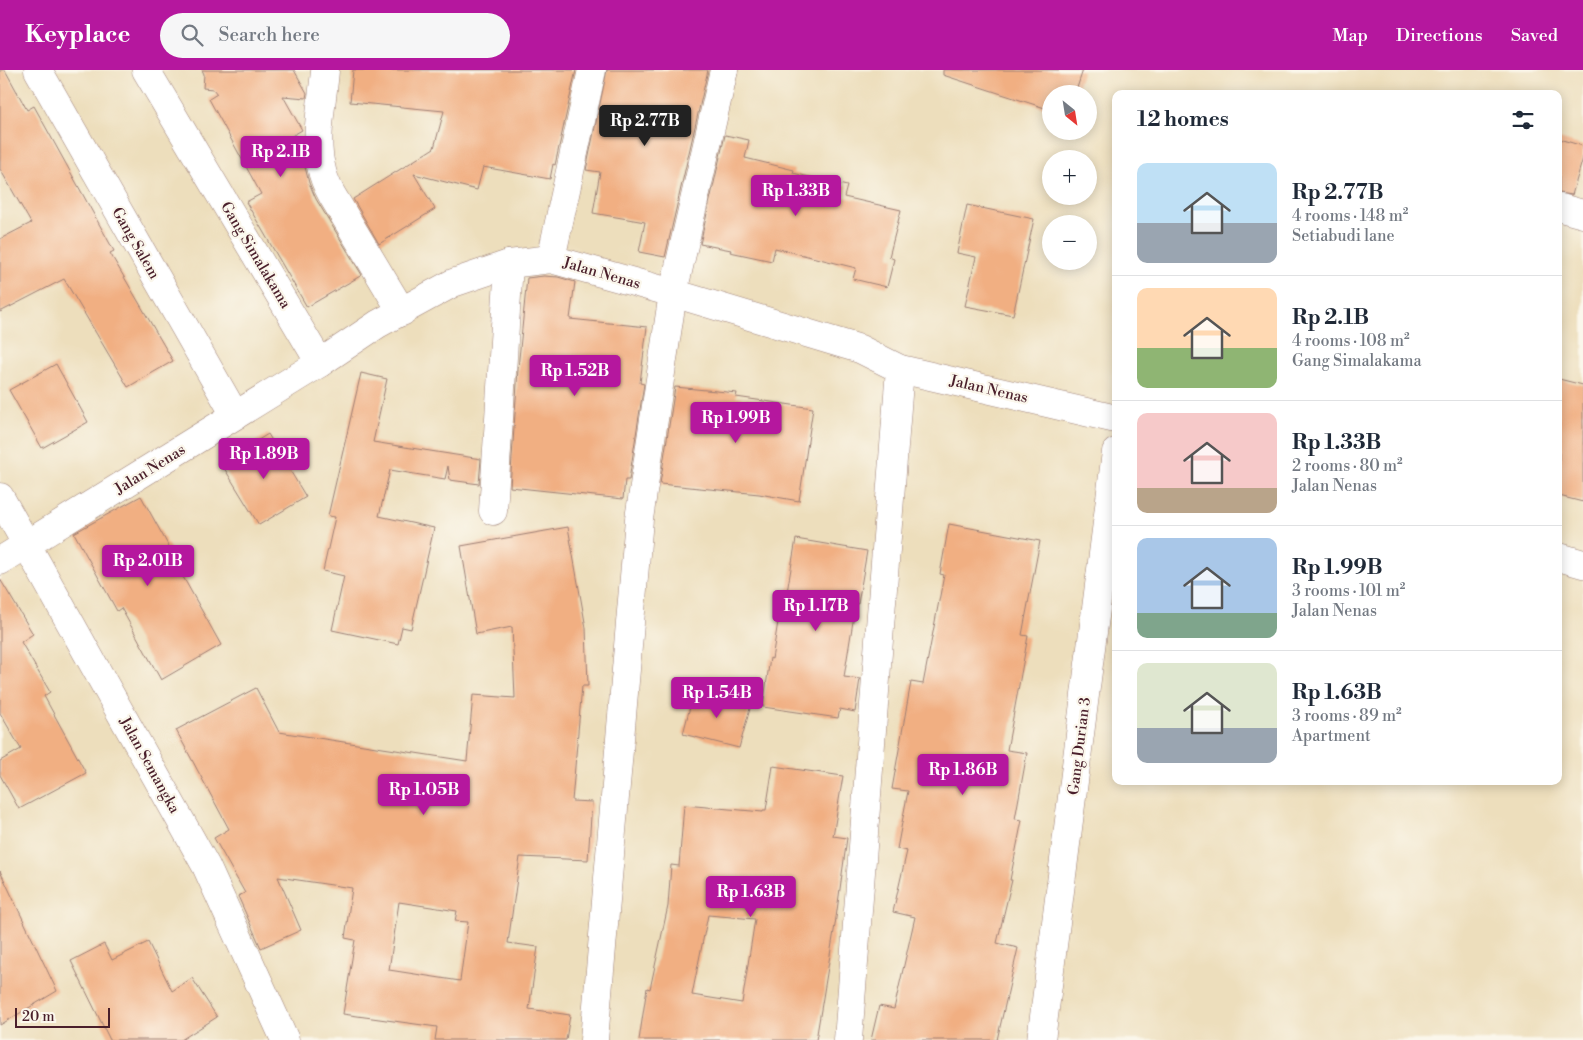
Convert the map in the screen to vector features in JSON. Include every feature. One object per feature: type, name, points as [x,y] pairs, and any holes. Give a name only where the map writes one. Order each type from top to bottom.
[{"type":"street","name":"Gang Salem","points":[[38,70],[235,415]]},
{"type":"street","name":"Gang Simalakama","points":[[146,70],[320,363]]},
{"type":"street","points":[[326,70],[318,148],[324,180],[402,312]]},
{"type":"street","points":[[551,259],[592,70]]},
{"type":"street","points":[[594,1040],[639,519],[673,293],[724,70]]},
{"type":"street","name":"Jalan Nenas","points":[[0,561],[320,363],[378,324],[453,283],[509,264],[551,259],[860,349],[900,369],[1112,418]]},
{"type":"street","points":[[493,511],[509,264]]},
{"type":"street","points":[[848,1040],[900,369]]},
{"type":"street","name":"Gang Durian 3","points":[[1041,1040],[1112,483]]},
{"type":"street","name":"Jalan Semangka","points":[[0,497],[206,866],[285,1040]]},
{"type":"street","points":[[1562,559],[1583,564]]},
{"type":"building","points":[[0,70],[5,70],[27,110],[34,106],[114,251],[110,253],[173,361],[128,387],[64,279],[0,312],[0,239],[31,223],[0,169]]},
{"type":"building","points":[[202,70],[294,70],[307,93],[306,98],[283,96],[302,130],[288,138],[305,167],[316,199],[362,275],[307,307],[246,202],[261,194],[209,99],[217,94],[213,89],[203,88],[204,74]]},
{"type":"building","points":[[353,70],[576,70],[555,165],[553,164],[550,179],[483,167],[477,190],[414,174],[435,209],[379,244],[353,199],[434,148],[444,111],[350,102]]},
{"type":"building","points":[[607,70],[708,70],[665,257],[639,252],[645,222],[593,213],[600,172],[586,170]]},
{"type":"building","points":[[943,70],[1083,70],[1078,85],[1042,85],[1042,107],[943,75]]},
{"type":"building","points":[[725,135],[749,140],[745,158],[794,170],[793,173],[847,186],[844,197],[901,210],[889,257],[894,259],[887,287],[853,279],[856,268],[775,248],[772,261],[700,244]]},
{"type":"building","points":[[1562,140],[1583,146],[1583,158],[1572,195],[1562,193]]},
{"type":"building","points":[[967,205],[1034,219],[1013,315],[965,306],[976,257],[957,253]]},
{"type":"building","points":[[558,277],[575,282],[570,319],[647,327],[640,383],[644,384],[629,480],[625,480],[623,499],[510,487],[518,369],[527,278]]},
{"type":"building","points":[[56,364],[88,422],[42,448],[9,390]]},
{"type":"building","points":[[361,373],[387,379],[373,442],[481,459],[479,484],[450,480],[448,466],[445,479],[390,470],[379,516],[434,528],[411,629],[402,627],[398,644],[332,630],[344,576],[323,571],[335,517],[328,516]]},
{"type":"building","points":[[1562,380],[1583,385],[1583,502],[1562,497]]},
{"type":"building","points":[[675,387],[737,393],[736,397],[813,408],[799,501],[759,494],[660,484]]},
{"type":"building","points":[[268,434],[306,497],[259,525],[221,463]]},
{"type":"building","points":[[141,496],[221,645],[161,680],[121,608],[117,611],[74,533]]},
{"type":"building","points":[[949,524],[1040,541],[1022,635],[1028,636],[1007,750],[1027,753],[1015,819],[1022,820],[1010,880],[1012,880],[997,943],[1018,948],[997,1040],[871,1040],[879,1006],[894,1009],[915,917],[893,912],[907,851],[897,849],[908,791],[892,789],[911,682],[923,684],[944,575],[940,574]]},
{"type":"building","points":[[568,527],[586,628],[588,686],[582,686],[572,801],[592,802],[588,860],[520,857],[508,943],[538,947],[529,1009],[570,1015],[566,1040],[435,1040],[437,1027],[343,1014],[355,940],[345,938],[352,888],[278,877],[301,930],[261,948],[238,896],[245,893],[214,838],[229,829],[176,730],[256,688],[279,732],[467,761],[473,695],[515,698],[512,627],[476,634],[461,546]],"holes":[[[399,902],[457,911],[455,921],[468,922],[460,981],[389,970]]]},
{"type":"building","points":[[796,539],[867,551],[844,677],[860,679],[855,712],[840,709],[838,718],[763,707],[770,658],[772,659],[782,597],[786,598]]},
{"type":"building","points":[[0,579],[33,634],[21,642],[50,692],[44,696],[86,773],[19,809],[0,775],[0,761],[21,749],[0,713]]},
{"type":"building","points":[[694,691],[751,705],[739,748],[683,734]]},
{"type":"building","points":[[773,766],[843,776],[833,836],[847,838],[816,1040],[639,1040],[647,988],[650,989],[668,906],[671,865],[679,866],[684,805],[763,812],[763,810],[766,810]],"holes":[[[708,915],[755,919],[742,1003],[692,995]]]},
{"type":"building","points":[[0,871],[57,991],[0,1025]]},
{"type":"building","points":[[148,942],[172,991],[192,978],[217,1017],[181,1040],[110,1040],[71,961],[104,944],[112,960]]}]
